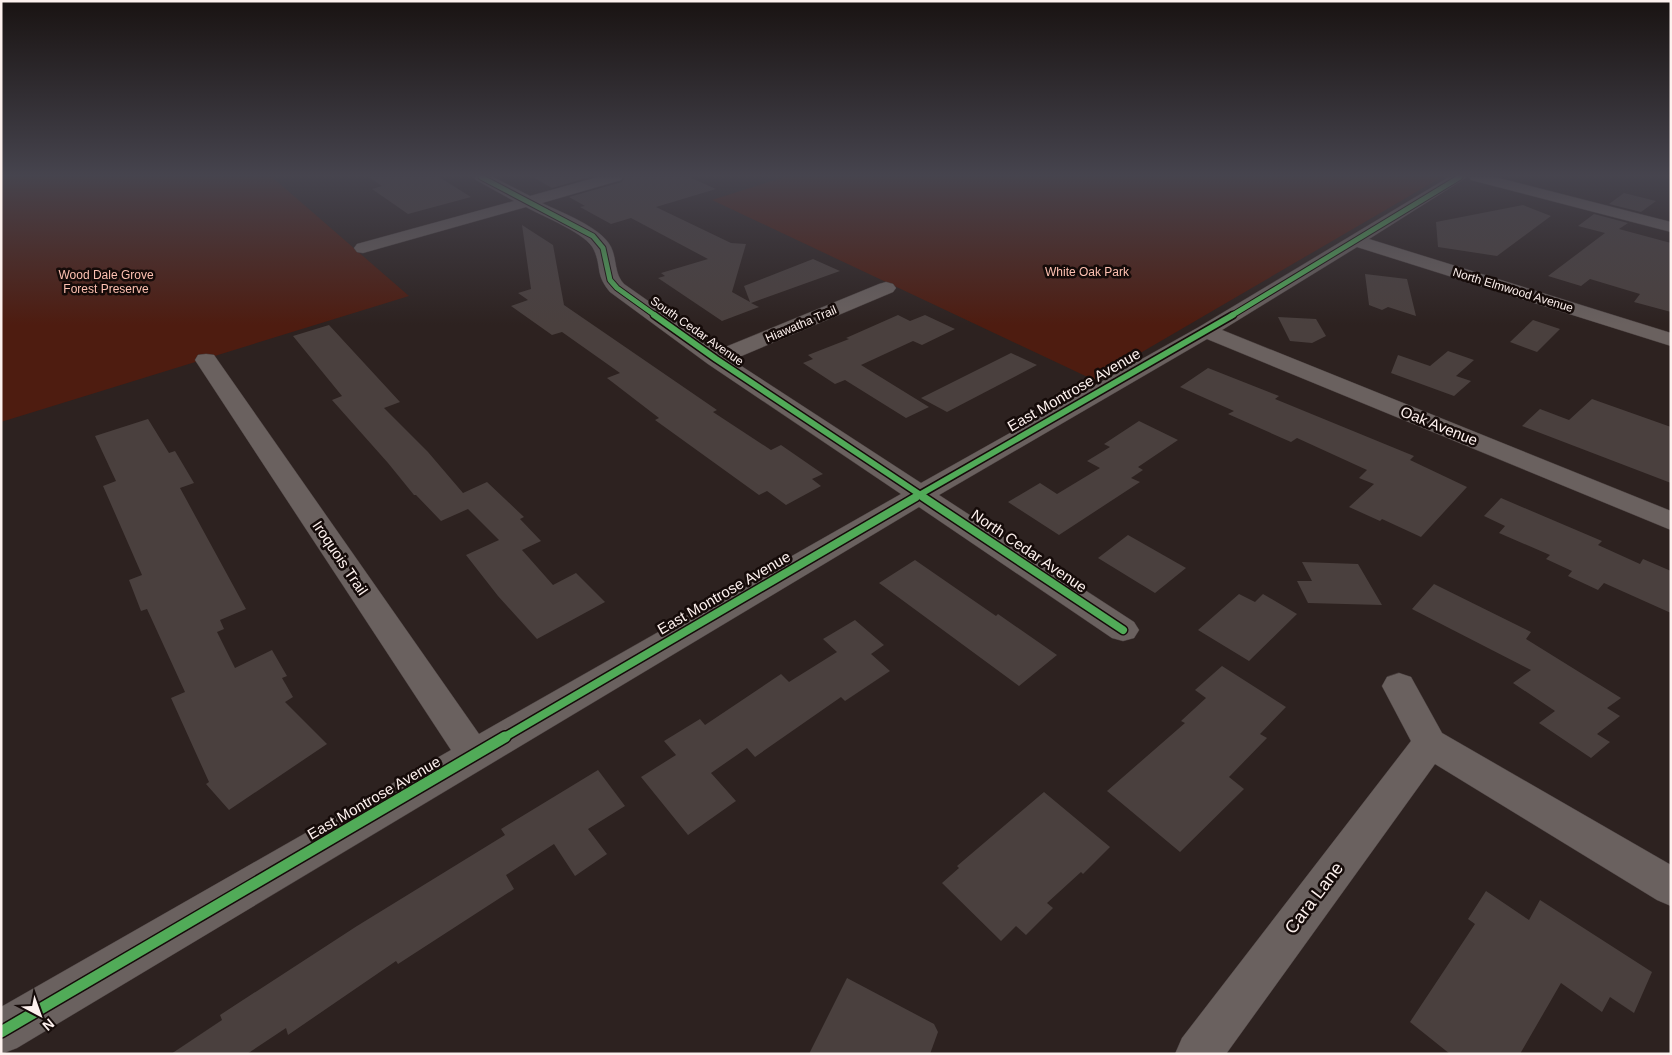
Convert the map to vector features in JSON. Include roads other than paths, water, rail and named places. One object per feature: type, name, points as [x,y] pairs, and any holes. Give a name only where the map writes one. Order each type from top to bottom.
[{"type":"street","points":[[363,248],[440,226]]},
{"type":"street","name":"South Cedar Avenue","points":[[573,226],[592,236],[603,248],[610,280],[617,288],[716,359],[919,495]]},
{"type":"street","name":"East Montrose Avenue","points":[[1,1032],[919,495],[1206,331],[1380,226]]},
{"type":"street","name":"North Elmwood Avenue","points":[[1356,241],[1671,340]]},
{"type":"street","name":"Hiawatha Trail","points":[[716,359],[886,288]]},
{"type":"street","name":"Oak Avenue","points":[[1206,331],[1671,521]]},
{"type":"street","name":"Iroquois Trail","points":[[206,360],[474,755]]},
{"type":"street","name":"North Cedar Avenue","points":[[919,495],[1123,630]]},
{"type":"street","points":[[1399,686],[1430,743],[1671,887]]},
{"type":"street","name":"Cara Lane","points":[[1198,1054],[1430,743]]},
{"type":"park label","name":"White Oak Park","points":[[1087,272]]},
{"type":"park label","name":"Wood Dale Grove Forest Preserve","points":[[106,282]]}]
